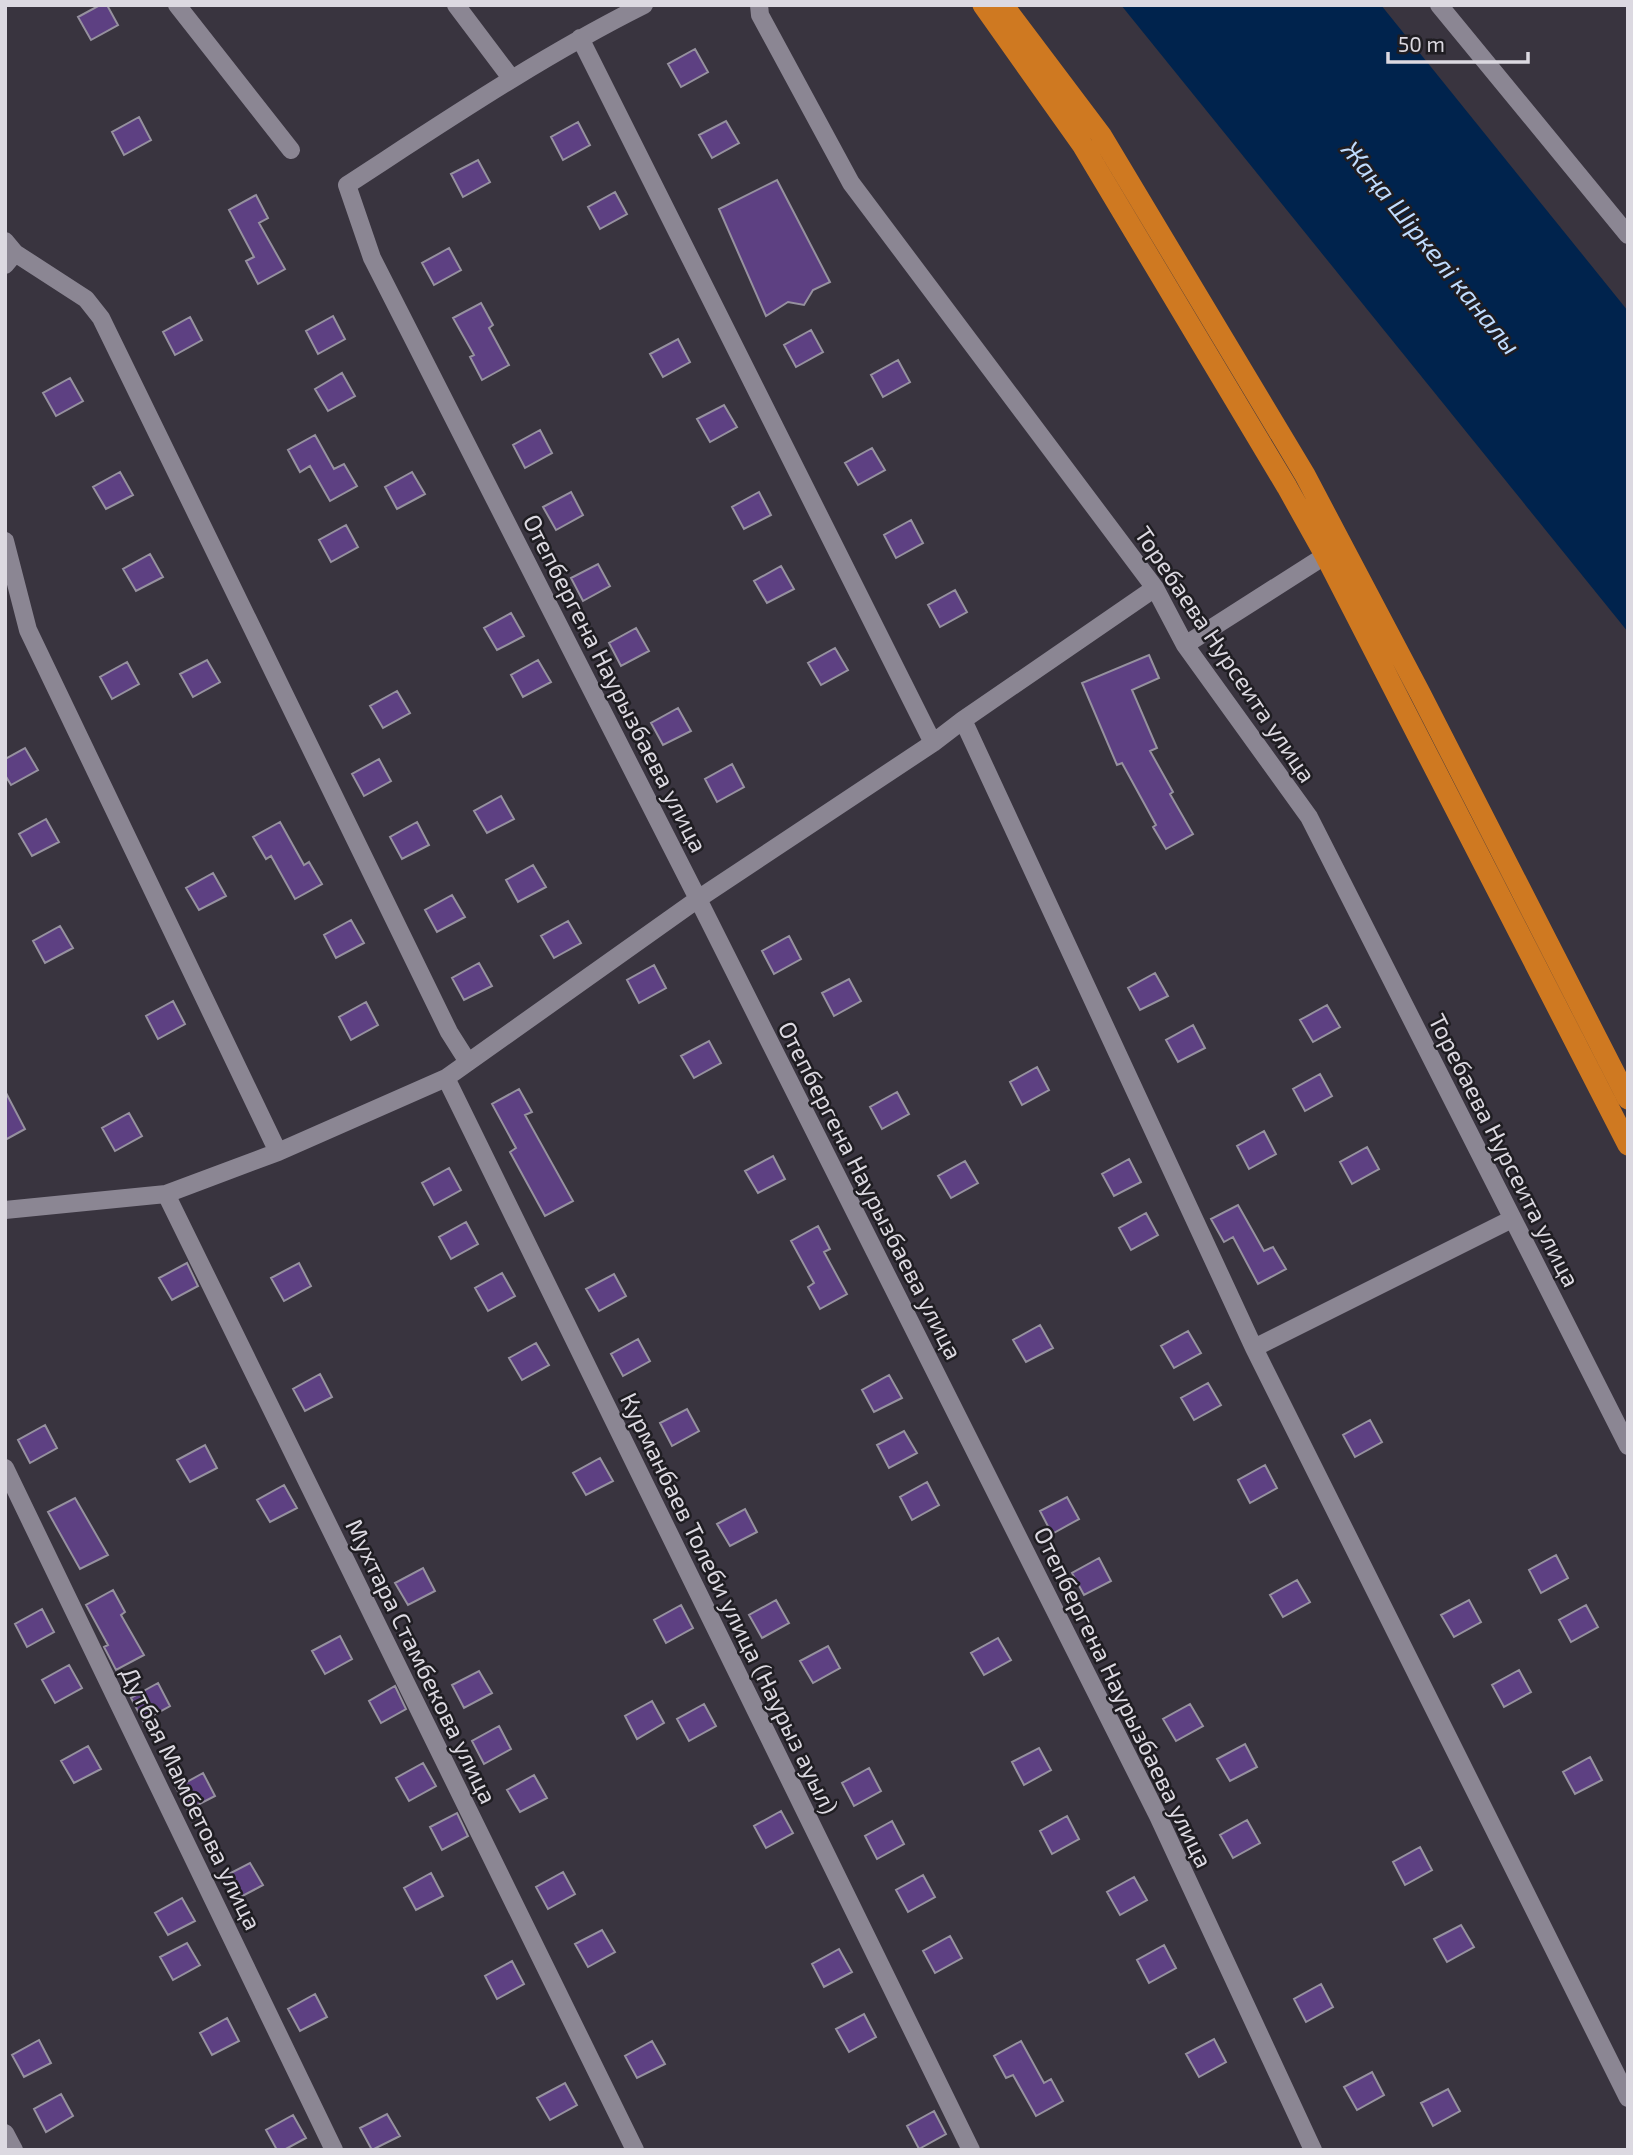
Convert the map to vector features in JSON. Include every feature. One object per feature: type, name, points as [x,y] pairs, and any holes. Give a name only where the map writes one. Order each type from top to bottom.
[{"type":"highway","points":[[983,5],[1083,146],[1280,475],[1334,550],[1628,1099]]},
{"type":"highway","points":[[1003,5],[1101,135],[1305,475],[1334,550],[1628,1145]]},
{"type":"street","points":[[177,5],[291,150]]},
{"type":"street","points":[[456,5],[512,78],[644,5]]},
{"type":"street","name":"Торебаева Нурсеита улица","points":[[759,5],[760,15],[851,183],[1155,588],[1185,645],[1310,817],[1628,1446]]},
{"type":"street","points":[[1439,5],[1628,235]]},
{"type":"street","points":[[580,38],[933,743]]},
{"type":"street","name":"Отепбергена Наурызбаева улица","points":[[512,78],[347,185],[372,258],[698,899],[1158,1816],[1313,2150]]},
{"type":"street","points":[[9,253],[86,299],[101,318],[450,1032],[468,1062]]},
{"type":"street","points":[[5,541],[28,630],[278,1152]]},
{"type":"street","points":[[1185,645],[1334,550]]},
{"type":"street","points":[[5,1210],[166,1194],[278,1152],[446,1078],[698,899],[933,743],[962,720],[1155,588]]},
{"type":"street","points":[[962,720],[1254,1349],[1628,2098]]},
{"type":"street","name":"Курманбаев Толеби улица (Наурыз ауыл)","points":[[446,1078],[971,2150]]},
{"type":"street","name":"Мухтара Стамбекова улица","points":[[166,1194],[635,2150]]},
{"type":"street","points":[[1254,1349],[1513,1219]]},
{"type":"street","name":"Дутбая Мамбетова улица","points":[[5,1468],[334,2150]]},
{"type":"street","points":[[5,2133],[13,2150]]},
{"type":"water","name":"Жаңа Шіркелі каналы","points":[[1121,5],[1381,5],[1628,311],[1628,632]]},
{"type":"building","points":[[100,5],[107,5],[118,25],[91,40],[78,17]]},
{"type":"building","points":[[695,49],[708,72],[681,87],[668,64]]},
{"type":"building","points":[[139,117],[151,140],[124,155],[112,132]]},
{"type":"building","points":[[726,121],[739,143],[712,158],[699,135]]},
{"type":"building","points":[[578,122],[590,145],[563,160],[551,137]]},
{"type":"building","points":[[478,160],[490,182],[463,197],[451,174]]},
{"type":"building","points":[[777,180],[830,282],[813,290],[804,305],[788,302],[766,316],[719,209]]},
{"type":"building","points":[[615,192],[627,214],[600,229],[588,207]]},
{"type":"building","points":[[256,195],[268,218],[259,223],[285,269],[258,284],[246,261],[254,257],[229,210]]},
{"type":"building","points":[[449,248],[461,270],[434,285],[422,263]]},
{"type":"building","points":[[481,303],[493,325],[489,328],[509,365],[482,380],[470,357],[474,355],[453,318]]},
{"type":"building","points":[[333,316],[345,339],[318,354],[306,331]]},
{"type":"building","points":[[190,317],[202,340],[175,355],[163,332]]},
{"type":"building","points":[[811,330],[823,352],[796,367],[784,345]]},
{"type":"building","points":[[678,339],[690,362],[663,377],[650,354]]},
{"type":"building","points":[[898,360],[910,382],[883,397],[871,375]]},
{"type":"building","points":[[342,373],[355,396],[328,411],[315,389]]},
{"type":"building","points":[[70,378],[83,401],[56,416],[43,393]]},
{"type":"building","points":[[724,405],[737,427],[710,442],[697,419]]},
{"type":"building","points":[[540,430],[552,453],[525,468],[513,445]]},
{"type":"building","points":[[315,435],[334,469],[344,464],[357,486],[330,501],[310,466],[300,472],[288,450]]},
{"type":"building","points":[[872,448],[885,470],[858,485],[845,463]]},
{"type":"building","points":[[120,472],[133,495],[106,509],[93,487]]},
{"type":"building","points":[[412,472],[425,494],[397,509],[385,487]]},
{"type":"building","points":[[571,492],[583,515],[556,530],[543,507]]},
{"type":"building","points":[[759,492],[771,515],[744,529],[732,507]]},
{"type":"building","points":[[911,520],[923,543],[896,558],[884,535]]},
{"type":"building","points":[[346,525],[358,547],[331,562],[319,540]]},
{"type":"building","points":[[150,554],[163,577],[136,591],[123,569]]},
{"type":"building","points":[[598,564],[610,586],[583,601],[571,578]]},
{"type":"building","points":[[781,566],[794,589],[767,603],[754,581]]},
{"type":"building","points":[[955,590],[967,612],[940,627],[928,605]]},
{"type":"building","points":[[511,613],[524,636],[497,650],[484,628]]},
{"type":"building","points":[[636,628],[649,651],[621,666],[609,643]]},
{"type":"building","points":[[835,648],[848,670],[821,685],[808,663]]},
{"type":"building","points":[[1149,655],[1159,678],[1132,690],[1157,748],[1150,751],[1193,834],[1166,849],[1122,763],[1117,765],[1082,683]]},
{"type":"building","points":[[207,660],[220,682],[193,697],[180,674]]},
{"type":"building","points":[[538,660],[551,682],[523,697],[511,675]]},
{"type":"building","points":[[127,662],[139,684],[112,699],[100,677]]},
{"type":"building","points":[[397,691],[410,713],[383,728],[370,706]]},
{"type":"building","points":[[678,708],[691,731],[663,745],[651,723]]},
{"type":"building","points":[[25,748],[38,770],[11,785],[5,775],[5,759]]},
{"type":"building","points":[[379,759],[391,781],[364,796],[352,774]]},
{"type":"building","points":[[732,764],[744,787],[717,802],[705,779]]},
{"type":"building","points":[[501,796],[514,819],[487,833],[474,811]]},
{"type":"building","points":[[46,819],[59,842],[32,856],[19,834]]},
{"type":"building","points":[[280,822],[304,865],[309,862],[322,884],[295,899],[271,856],[266,859],[253,837]]},
{"type":"building","points":[[417,822],[429,845],[402,859],[390,837]]},
{"type":"building","points":[[533,865],[546,887],[518,902],[506,880]]},
{"type":"building","points":[[213,873],[226,896],[199,910],[186,888]]},
{"type":"building","points":[[452,895],[465,917],[437,932],[425,910]]},
{"type":"building","points":[[351,920],[364,943],[336,958],[324,935]]},
{"type":"building","points":[[568,921],[581,943],[554,958],[541,936]]},
{"type":"building","points":[[60,926],[73,948],[45,963],[33,941]]},
{"type":"building","points":[[789,936],[801,959],[774,974],[762,951]]},
{"type":"building","points":[[479,963],[492,986],[464,1000],[452,978]]},
{"type":"building","points":[[654,965],[666,988],[639,1003],[627,980]]},
{"type":"building","points":[[1155,973],[1168,996],[1140,1010],[1128,988]]},
{"type":"building","points":[[849,979],[861,1001],[834,1016],[822,993]]},
{"type":"building","points":[[173,1001],[185,1024],[158,1039],[146,1016]]},
{"type":"building","points":[[366,1002],[378,1025],[351,1040],[339,1017]]},
{"type":"building","points":[[1327,1005],[1340,1027],[1313,1042],[1300,1020]]},
{"type":"building","points":[[1193,1025],[1205,1048],[1178,1062],[1166,1040]]},
{"type":"building","points":[[709,1041],[721,1063],[694,1078],[681,1056]]},
{"type":"building","points":[[1037,1067],[1049,1090],[1022,1105],[1010,1082]]},
{"type":"building","points":[[1320,1074],[1332,1096],[1305,1111],[1293,1089]]},
{"type":"building","points":[[519,1089],[532,1112],[525,1115],[573,1201],[545,1216],[510,1152],[516,1148],[492,1104]]},
{"type":"building","points":[[5,1091],[25,1129],[5,1140]]},
{"type":"building","points":[[897,1092],[909,1114],[882,1129],[870,1107]]},
{"type":"building","points":[[129,1113],[142,1136],[115,1151],[102,1128]]},
{"type":"building","points":[[1264,1131],[1276,1154],[1249,1169],[1237,1146]]},
{"type":"building","points":[[1367,1147],[1379,1169],[1352,1184],[1340,1162]]},
{"type":"building","points":[[773,1156],[785,1179],[758,1193],[745,1171]]},
{"type":"building","points":[[1129,1159],[1141,1182],[1114,1196],[1102,1174]]},
{"type":"building","points":[[965,1161],[978,1183],[951,1198],[938,1176]]},
{"type":"building","points":[[449,1168],[461,1190],[434,1205],[422,1183]]},
{"type":"building","points":[[1238,1205],[1264,1251],[1273,1247],[1286,1269],[1258,1284],[1233,1237],[1224,1242],[1211,1219]]},
{"type":"building","points":[[1146,1213],[1158,1235],[1131,1250],[1119,1228]]},
{"type":"building","points":[[466,1222],[478,1244],[451,1259],[439,1237]]},
{"type":"building","points":[[818,1226],[830,1249],[824,1252],[847,1294],[820,1309],[808,1287],[814,1283],[791,1241]]},
{"type":"building","points":[[187,1263],[198,1286],[172,1300],[159,1278]]},
{"type":"building","points":[[299,1263],[311,1286],[284,1301],[271,1278]]},
{"type":"building","points":[[502,1273],[515,1296],[488,1311],[475,1288]]},
{"type":"building","points":[[614,1274],[626,1296],[599,1311],[586,1289]]},
{"type":"building","points":[[1040,1325],[1053,1348],[1026,1362],[1013,1340]]},
{"type":"building","points":[[1188,1331],[1201,1353],[1174,1368],[1161,1346]]},
{"type":"building","points":[[638,1339],[650,1361],[623,1376],[611,1354]]},
{"type":"building","points":[[536,1343],[549,1365],[522,1380],[509,1358]]},
{"type":"building","points":[[320,1374],[332,1397],[305,1411],[293,1389]]},
{"type":"building","points":[[889,1375],[902,1398],[874,1412],[862,1390]]},
{"type":"building","points":[[1208,1383],[1221,1405],[1194,1420],[1181,1398]]},
{"type":"building","points":[[687,1409],[699,1431],[672,1446],[660,1423]]},
{"type":"building","points":[[1370,1420],[1382,1442],[1355,1457],[1343,1435]]},
{"type":"building","points":[[45,1425],[57,1448],[30,1463],[18,1440]]},
{"type":"building","points":[[904,1431],[917,1453],[889,1468],[877,1445]]},
{"type":"building","points":[[205,1445],[217,1468],[190,1482],[177,1460]]},
{"type":"building","points":[[600,1458],[613,1481],[586,1495],[573,1473]]},
{"type":"building","points":[[1265,1465],[1277,1488],[1250,1503],[1238,1480]]},
{"type":"building","points":[[927,1482],[939,1505],[912,1520],[900,1497]]},
{"type":"building","points":[[284,1485],[297,1508],[270,1522],[257,1500]]},
{"type":"building","points":[[1067,1497],[1079,1519],[1052,1534],[1040,1511]]},
{"type":"building","points":[[75,1498],[108,1555],[80,1569],[48,1512]]},
{"type":"building","points":[[745,1509],[757,1532],[730,1546],[717,1524]]},
{"type":"building","points":[[1556,1555],[1568,1578],[1541,1593],[1529,1570]]},
{"type":"building","points":[[1099,1558],[1111,1581],[1084,1595],[1072,1573]]},
{"type":"building","points":[[423,1568],[435,1591],[408,1605],[395,1583]]},
{"type":"building","points":[[1297,1580],[1310,1602],[1283,1617],[1270,1595]]},
{"type":"building","points":[[113,1590],[125,1612],[121,1615],[144,1655],[116,1670],[104,1647],[108,1645],[86,1605]]},
{"type":"building","points":[[776,1600],[789,1623],[762,1638],[749,1615]]},
{"type":"building","points":[[1469,1600],[1481,1622],[1454,1637],[1441,1615]]},
{"type":"building","points":[[681,1605],[693,1628],[666,1643],[654,1620]]},
{"type":"building","points":[[1586,1605],[1598,1627],[1571,1642],[1559,1620]]},
{"type":"building","points":[[42,1609],[54,1632],[27,1647],[15,1624]]},
{"type":"building","points":[[340,1636],[352,1659],[325,1674],[312,1651]]},
{"type":"building","points":[[998,1638],[1011,1660],[984,1675],[971,1653]]},
{"type":"building","points":[[828,1646],[840,1668],[813,1683],[800,1661]]},
{"type":"building","points":[[69,1665],[82,1688],[55,1703],[42,1680]]},
{"type":"building","points":[[1519,1670],[1531,1692],[1504,1707],[1492,1685]]},
{"type":"building","points":[[479,1671],[492,1693],[464,1708],[452,1685]]},
{"type":"building","points":[[158,1683],[170,1706],[143,1721],[131,1698]]},
{"type":"building","points":[[395,1686],[406,1709],[381,1723],[369,1701]]},
{"type":"building","points":[[652,1701],[664,1723],[637,1739],[625,1716]]},
{"type":"building","points":[[704,1704],[716,1726],[689,1741],[677,1719]]},
{"type":"building","points":[[1190,1704],[1203,1726],[1176,1741],[1163,1719]]},
{"type":"building","points":[[499,1726],[511,1749],[484,1764],[472,1741]]},
{"type":"building","points":[[1245,1744],[1257,1767],[1230,1781],[1217,1759]]},
{"type":"building","points":[[88,1746],[101,1769],[74,1783],[61,1761]]},
{"type":"building","points":[[1039,1748],[1051,1770],[1024,1785],[1012,1762]]},
{"type":"building","points":[[1590,1757],[1602,1780],[1575,1794],[1563,1772]]},
{"type":"building","points":[[423,1763],[436,1786],[409,1801],[396,1778]]},
{"type":"building","points":[[869,1768],[881,1791],[854,1806],[842,1783]]},
{"type":"building","points":[[203,1773],[215,1796],[188,1810],[176,1788]]},
{"type":"building","points":[[534,1775],[547,1798],[520,1812],[507,1790]]},
{"type":"building","points":[[781,1811],[793,1833],[766,1848],[754,1826]]},
{"type":"building","points":[[457,1813],[468,1836],[442,1850],[430,1827]]},
{"type":"building","points":[[1067,1816],[1079,1839],[1052,1854],[1040,1831]]},
{"type":"building","points":[[1247,1820],[1260,1843],[1233,1858],[1220,1835]]},
{"type":"building","points":[[892,1821],[904,1844],[877,1859],[865,1836]]},
{"type":"building","points":[[1420,1847],[1432,1870],[1405,1885],[1393,1862]]},
{"type":"building","points":[[250,1863],[263,1885],[235,1900],[223,1877]]},
{"type":"building","points":[[563,1872],[575,1894],[548,1909],[536,1887]]},
{"type":"building","points":[[431,1873],[443,1896],[416,1910],[404,1888]]},
{"type":"building","points":[[923,1875],[935,1897],[908,1912],[896,1890]]},
{"type":"building","points":[[1134,1877],[1147,1900],[1120,1915],[1107,1892]]},
{"type":"building","points":[[182,1898],[195,1921],[168,1935],[155,1913]]},
{"type":"building","points":[[1461,1925],[1474,1947],[1447,1962],[1434,1939]]},
{"type":"building","points":[[602,1930],[615,1952],[588,1967],[575,1944]]},
{"type":"building","points":[[950,1936],[962,1958],[935,1973],[923,1951]]},
{"type":"building","points":[[187,1943],[200,1965],[173,1980],[160,1957]]},
{"type":"building","points":[[1164,1945],[1176,1968],[1149,1983],[1137,1960]]},
{"type":"building","points":[[839,1949],[852,1972],[824,1987],[812,1964]]},
{"type":"building","points":[[512,1961],[524,1984],[497,1999],[485,1976]]},
{"type":"building","points":[[1321,1984],[1333,2007],[1306,2022],[1294,1999]]},
{"type":"building","points":[[315,1994],[327,2017],[300,2031],[288,2009]]},
{"type":"building","points":[[864,2014],[876,2037],[849,2052],[836,2029]]},
{"type":"building","points":[[227,2018],[239,2041],[212,2055],[200,2033]]},
{"type":"building","points":[[1214,2039],[1226,2062],[1199,2077],[1186,2054]]},
{"type":"building","points":[[39,2040],[51,2063],[24,2077],[12,2055]]},
{"type":"building","points":[[652,2041],[665,2064],[637,2078],[625,2056]]},
{"type":"building","points":[[1021,2041],[1044,2083],[1051,2079],[1063,2101],[1036,2116],[1013,2075],[1006,2078],[994,2056]]},
{"type":"building","points":[[1372,2072],[1384,2095],[1357,2110],[1344,2087]]},
{"type":"building","points":[[565,2083],[577,2105],[550,2120],[537,2098]]},
{"type":"building","points":[[1448,2089],[1460,2111],[1433,2126],[1421,2103]]},
{"type":"building","points":[[61,2094],[73,2116],[46,2132],[34,2109]]},
{"type":"building","points":[[934,2111],[946,2134],[919,2149],[907,2126]]},
{"type":"building","points":[[387,2114],[400,2136],[372,2150],[360,2128]]},
{"type":"building","points":[[293,2115],[306,2138],[284,2150],[277,2150],[266,2130]]}]
